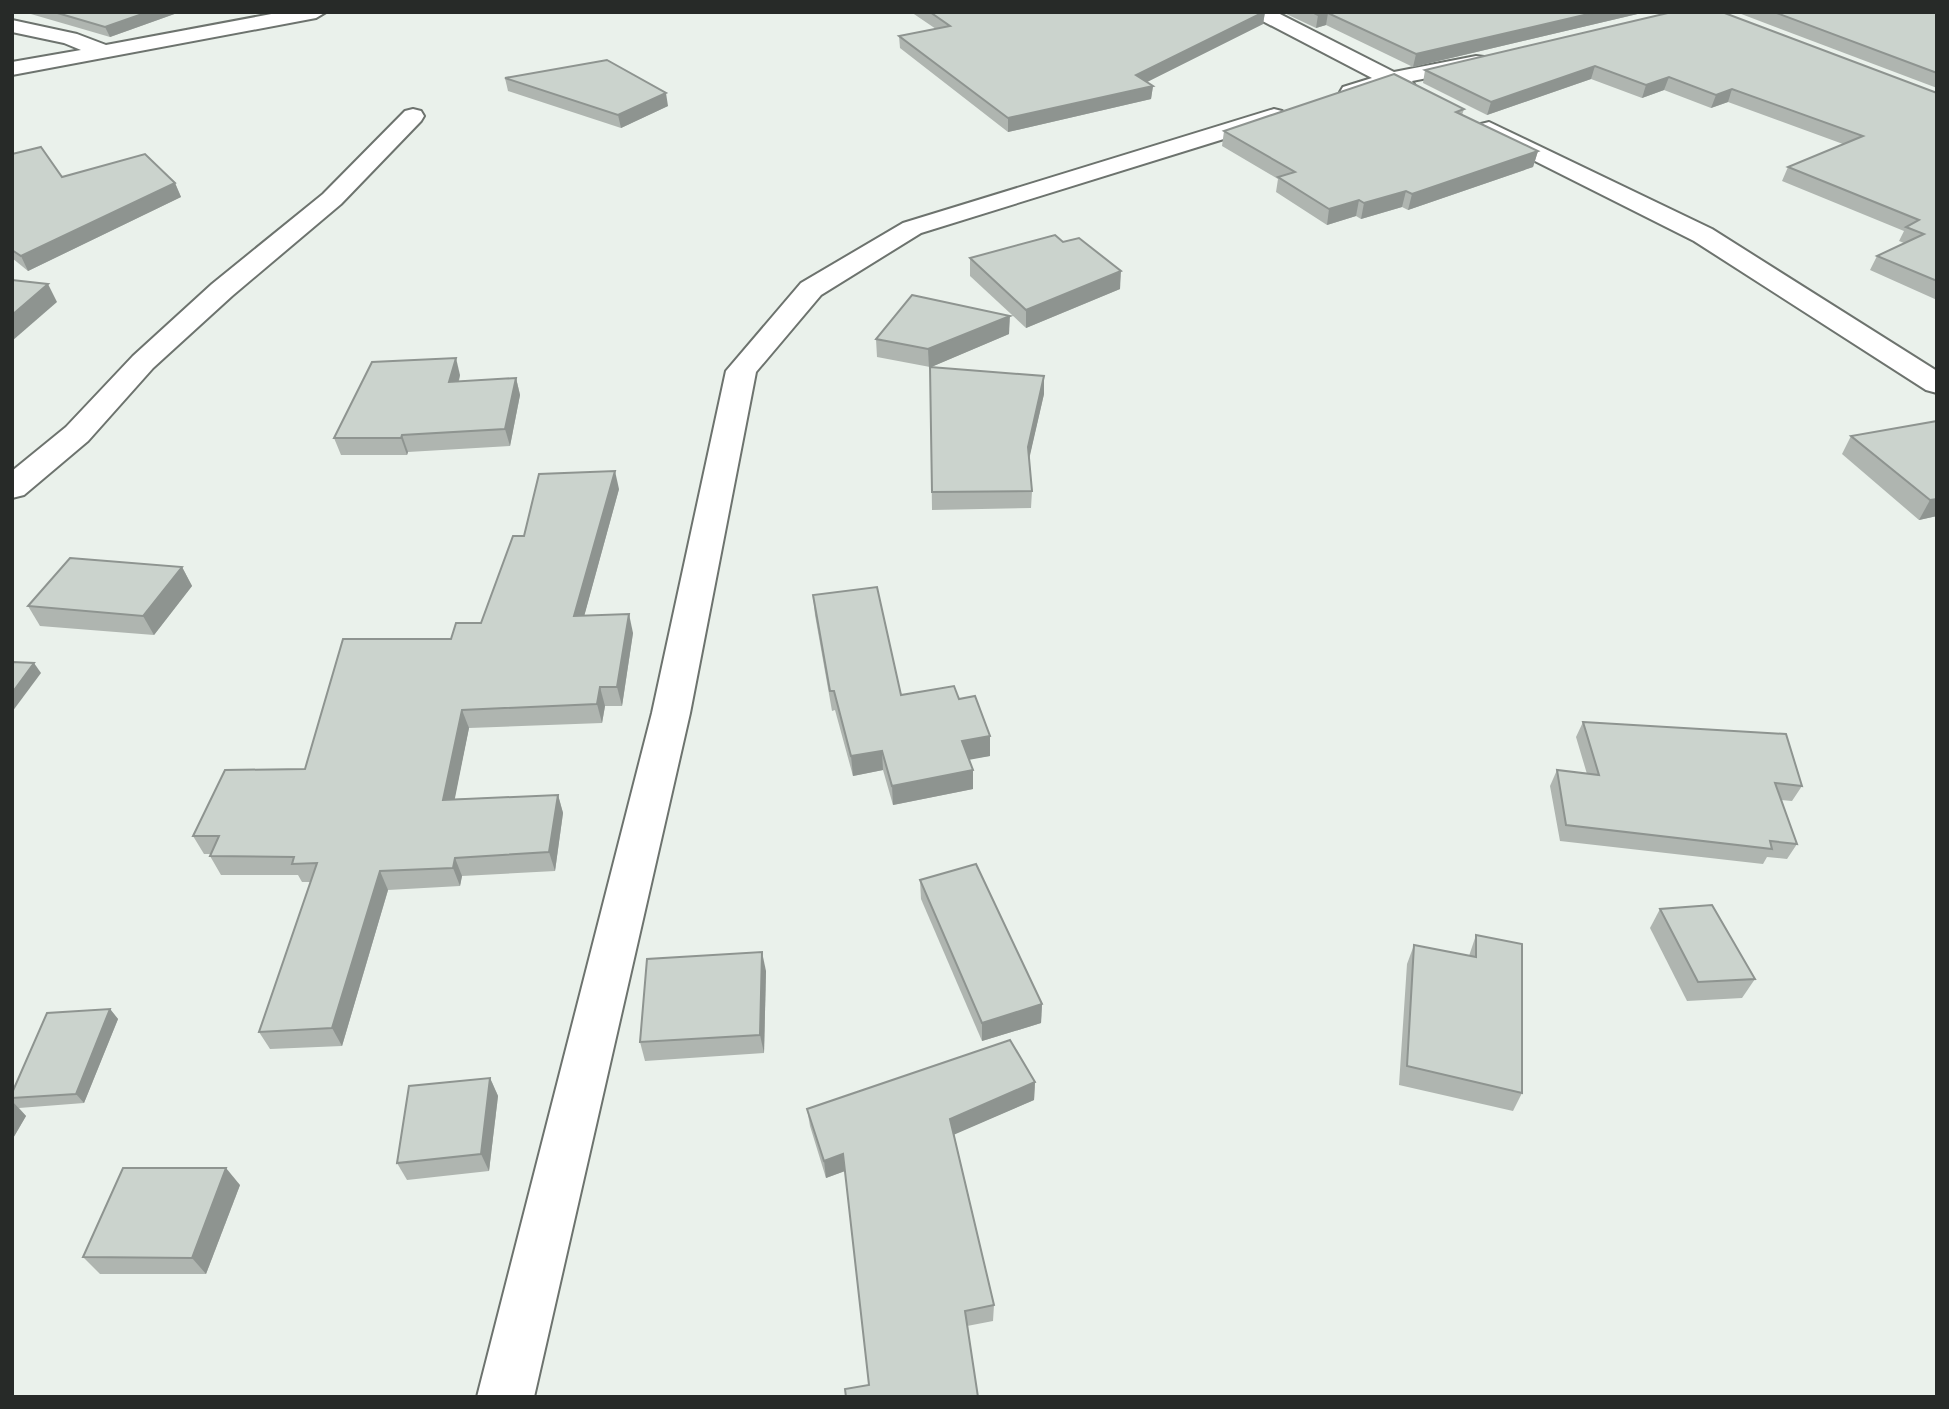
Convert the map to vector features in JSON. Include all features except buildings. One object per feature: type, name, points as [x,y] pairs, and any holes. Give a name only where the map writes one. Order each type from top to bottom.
[{"type":"street","points":[[12,69],[316,12]]},
{"type":"street","points":[[1260,12],[1424,96]]},
{"type":"street","points":[[12,26],[70,38],[102,51]]},
{"type":"street","points":[[505,1397],[671,713],[741,371],[811,289],[912,228],[1392,79],[1503,56]]},
{"type":"street","points":[[12,488],[77,434],[143,362],[222,290],[332,199],[413,116]]},
{"type":"street","points":[[1470,119],[1703,235],[1937,384]]}]
